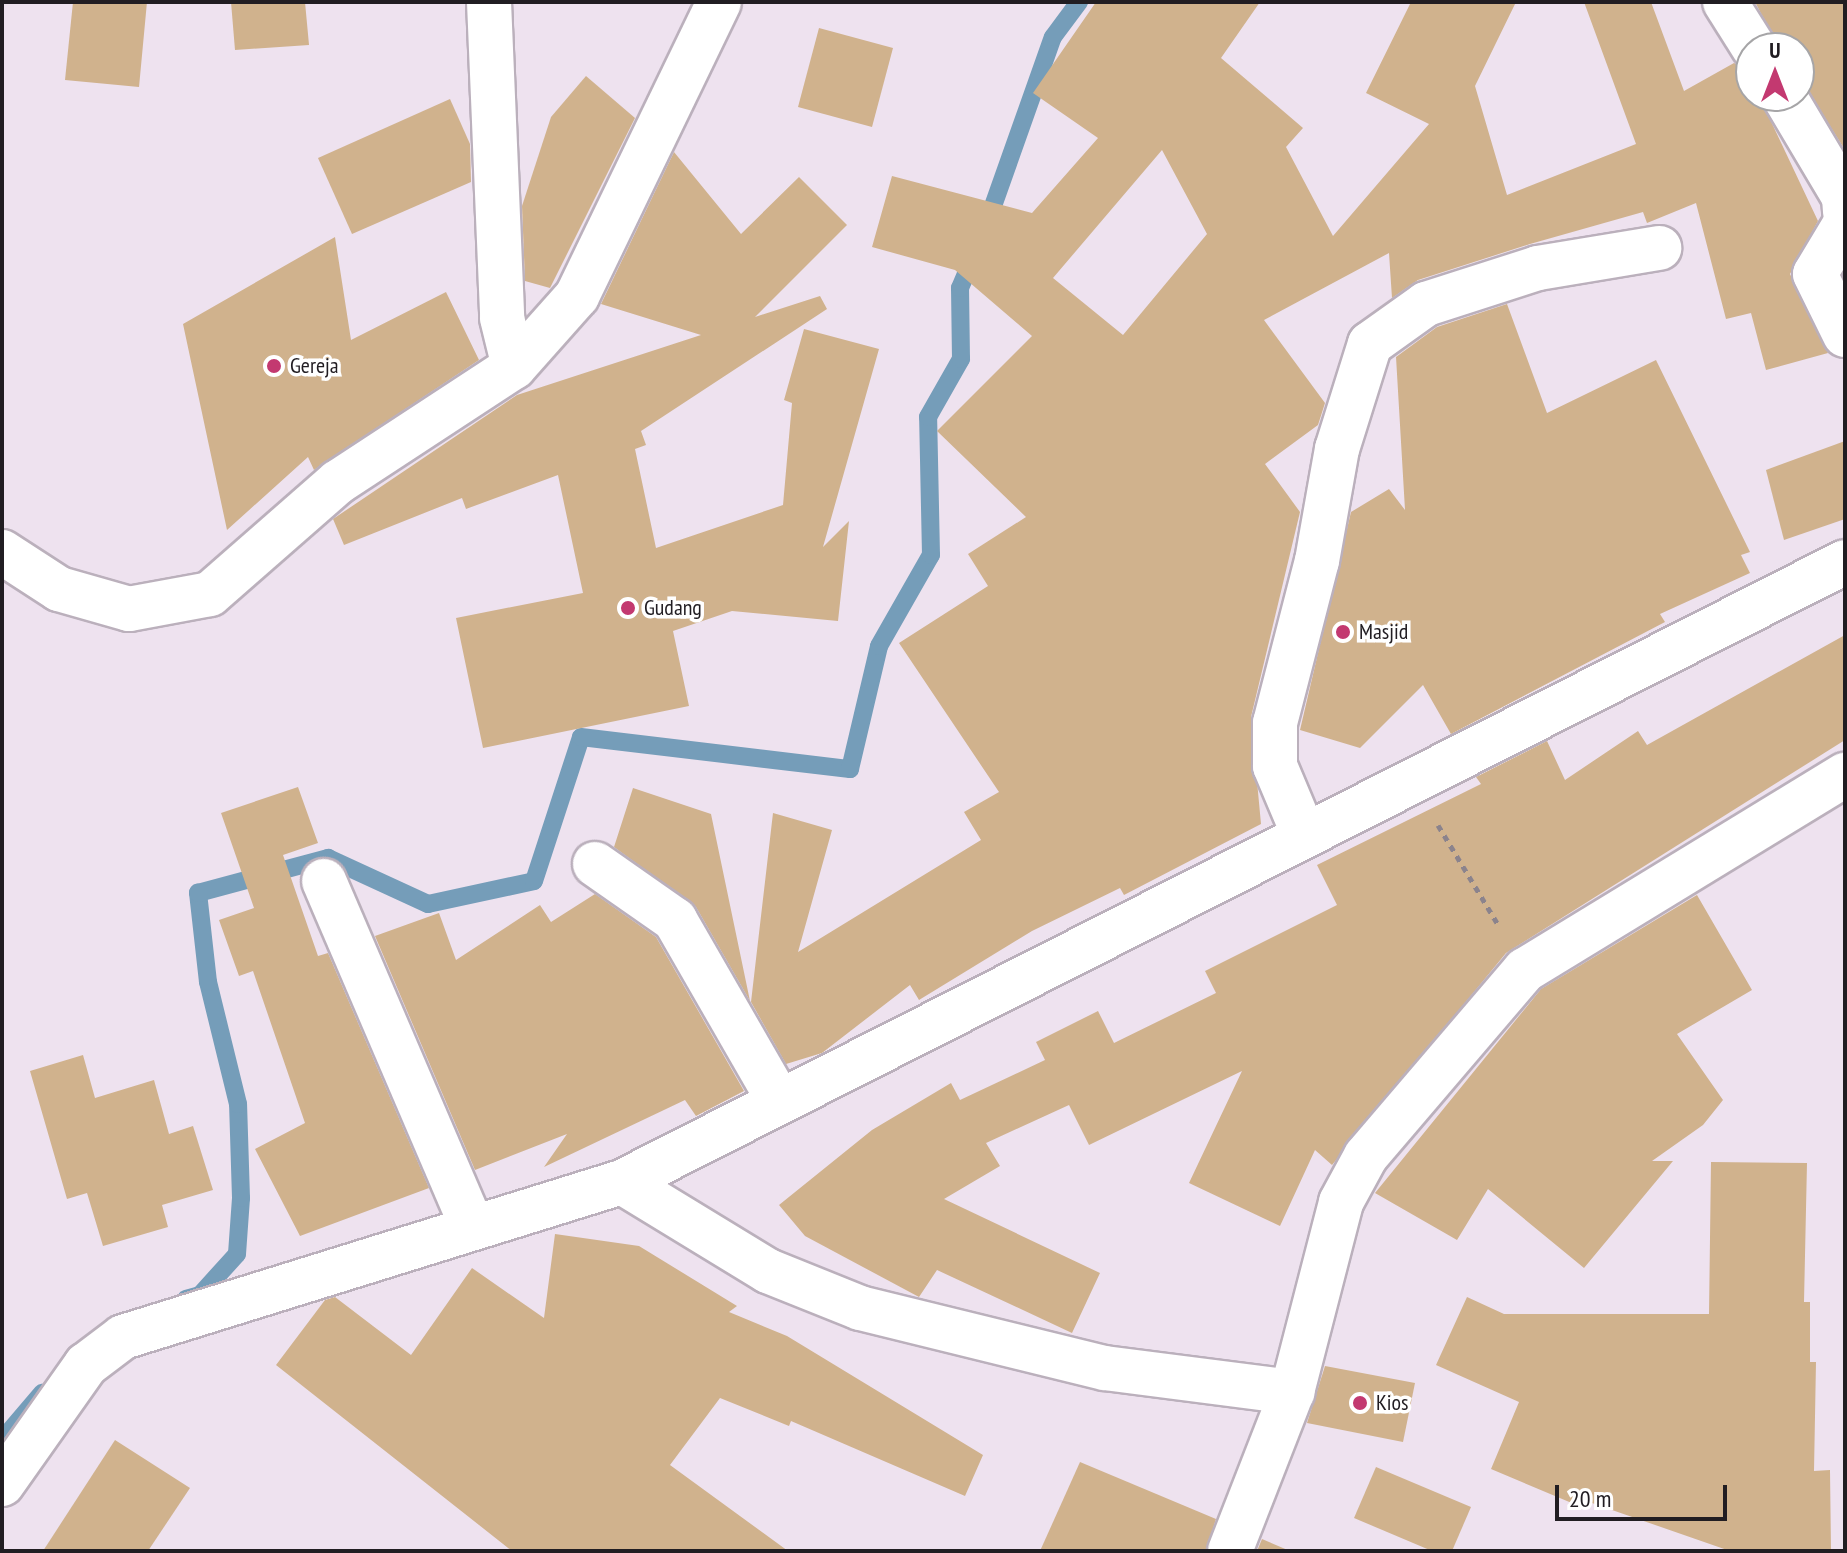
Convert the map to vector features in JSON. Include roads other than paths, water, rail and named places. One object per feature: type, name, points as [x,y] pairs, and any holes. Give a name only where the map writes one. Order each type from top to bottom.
[{"type":"street","points":[[489,2],[501,302],[514,367]]},
{"type":"street","points":[[2,552],[59,589],[129,609],[210,594],[338,482],[514,367],[577,296],[719,2]]},
{"type":"street","points":[[1725,2],[1744,32]]},
{"type":"street","points":[[1794,112],[1844,197],[1845,212]]},
{"type":"street","points":[[1845,224],[1815,274],[1845,335]]},
{"type":"street","points":[[1304,835],[1275,766],[1275,723],[1317,561],[1337,449],[1370,344],[1426,304],[1538,268],[1659,248]]},
{"type":"street","points":[[2,1484],[86,1365],[123,1337],[472,1226],[622,1182],[1845,562]]},
{"type":"street","points":[[1230,1551],[1292,1392],[1341,1202],[1366,1156],[1525,970],[1845,775]]},
{"type":"street","points":[[595,864],[675,920],[779,1101]]},
{"type":"street","points":[[324,881],[472,1226]]},
{"type":"street","points":[[622,1182],[768,1271],[860,1308],[1105,1368],[1292,1392]]},
{"type":"waterway","points":[[987,223],[1053,37],[1079,2]]},
{"type":"waterway","points":[[186,1299],[200,1295],[237,1254],[241,1198],[238,1104],[208,982],[198,893],[328,858],[428,904],[534,881],[581,737],[850,769],[879,646],[931,555],[928,417],[961,359],[960,288],[973,258]]},
{"type":"waterway","points":[[2,1440],[42,1393]]},
{"type":"place","name":"Gereja","points":[[274,366]]},
{"type":"place","name":"Gudang","points":[[628,608]]},
{"type":"place","name":"Masjid","points":[[1343,632]]},
{"type":"place","name":"Kios","points":[[1360,1403]]}]
